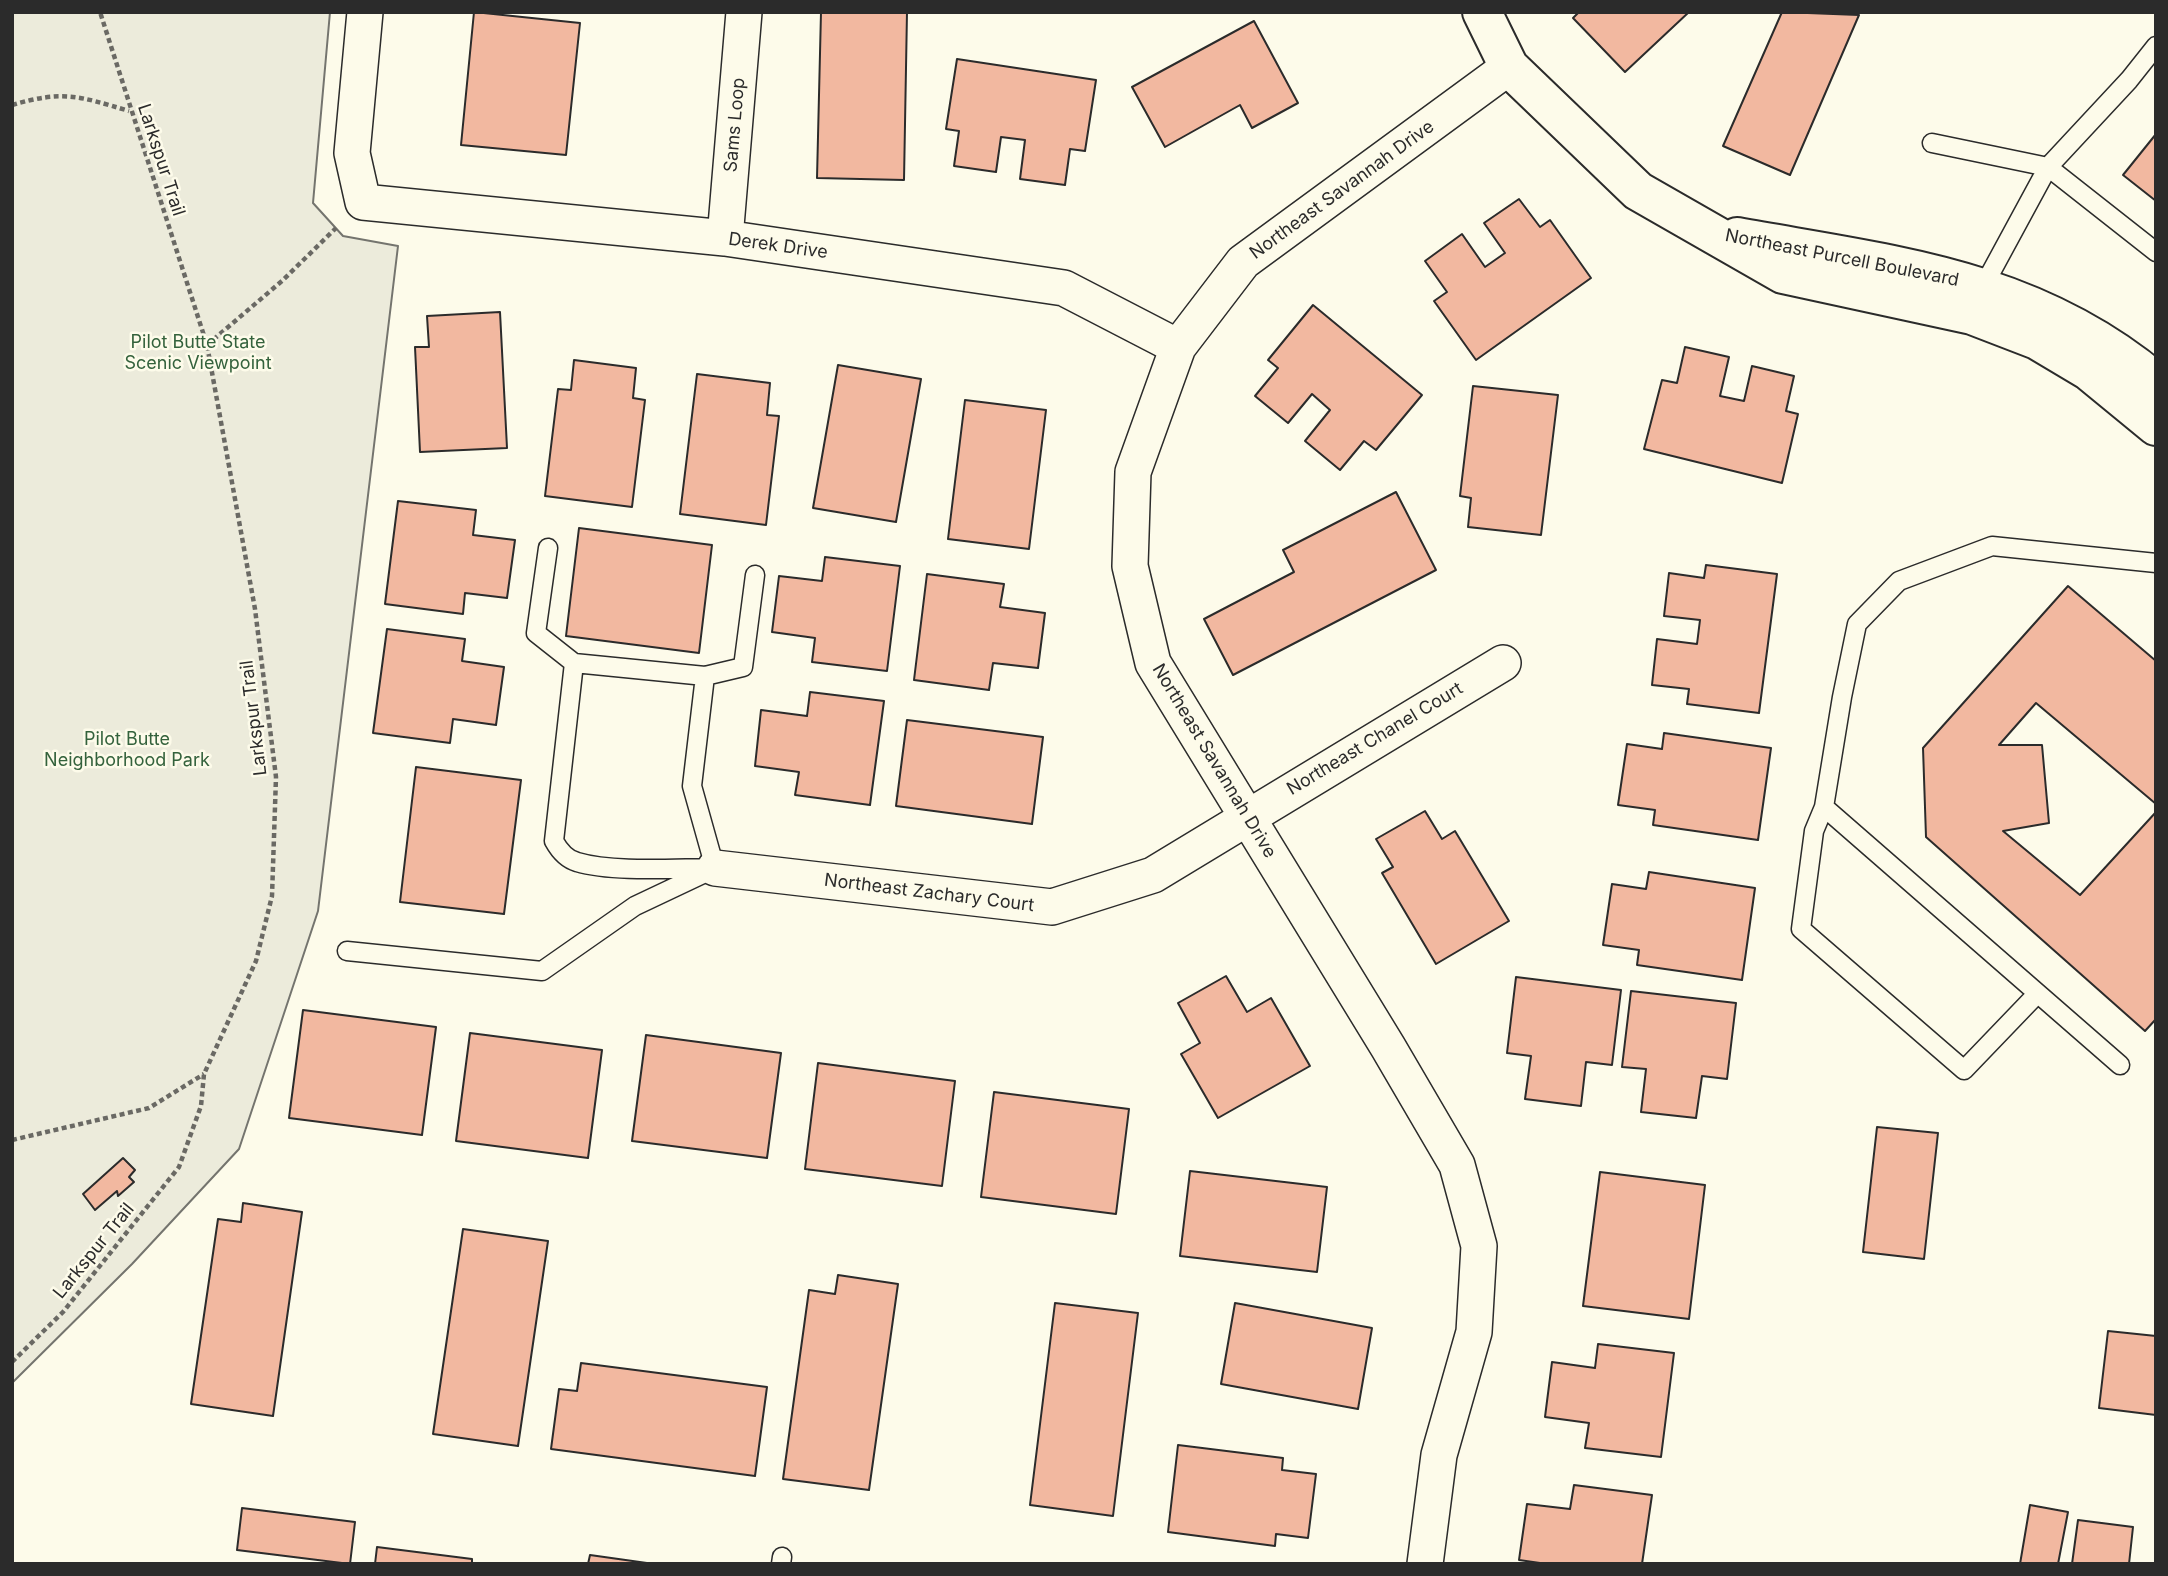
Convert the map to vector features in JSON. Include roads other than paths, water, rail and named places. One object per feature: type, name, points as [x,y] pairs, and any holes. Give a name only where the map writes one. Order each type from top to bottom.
[{"type":"street","name":"Derek Drive","points":[[365,12],[352,153],[363,202],[725,238],[1064,288],[1178,347]]},
{"type":"street","name":"Sams Loop","points":[[725,238],[744,12]]},
{"type":"street","name":"Northeast Purcell Boulevard","points":[[1482,12],[1509,67],[1638,191],[1783,274],[1972,315],[2037,340],[2089,371],[2156,426]]},
{"type":"street","name":"Northeast Savannah Drive","points":[[1426,1564],[1438,1455],[1474,1332],[1479,1246],[1457,1166],[1153,663],[1130,566],[1133,472],[1178,347],[1243,262],[1509,67]]},
{"type":"street","name":"Northeast Purcell Boulevard","points":[[1711,232],[1921,270],[1983,287],[2018,299],[2082,332],[2134,364],[2156,382]]},
{"type":"street","name":"Northeast Chanel Court","points":[[1247,816],[1503,663]]},
{"type":"street","name":"Northeast Zachary Court","points":[[715,869],[1052,907],[1153,875],[1247,816]]},
{"type":"lane","points":[[1983,287],[2048,167],[2129,80],[2156,46]]},
{"type":"lane","points":[[1931,143],[2048,167],[2156,252]]},
{"type":"lane","points":[[2037,994],[1964,1070],[1801,929],[1814,831],[1824,807],[1857,624],[1899,581],[1992,546],[2156,563]]},
{"type":"lane","points":[[548,548],[536,633],[574,663],[705,676],[743,667],[755,575]]},
{"type":"lane","points":[[574,663],[554,841],[561,853],[576,862],[627,867],[715,869]]},
{"type":"lane","points":[[705,676],[692,786],[715,869]]},
{"type":"lane","points":[[1824,807],[2120,1065]]},
{"type":"lane","points":[[347,951],[542,971],[635,906],[715,869]]},
{"type":"park label","name":"Pilot Butte State Scenic Viewpoint","points":[[198,353]]},
{"type":"park label","name":"Pilot Butte Neighborhood Park","points":[[127,750]]}]
